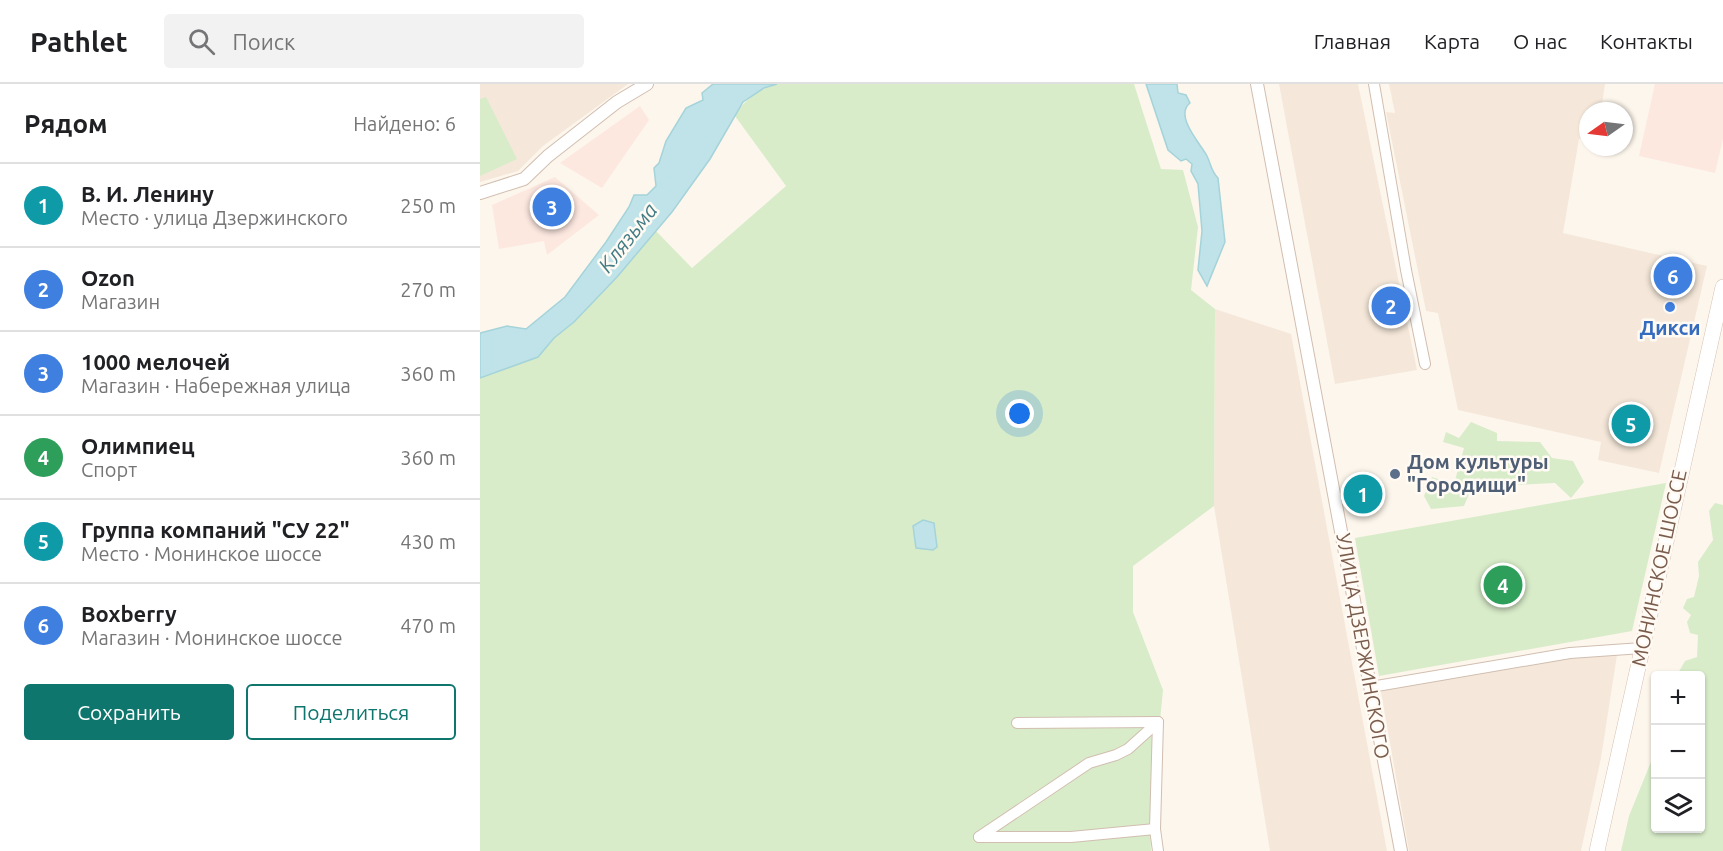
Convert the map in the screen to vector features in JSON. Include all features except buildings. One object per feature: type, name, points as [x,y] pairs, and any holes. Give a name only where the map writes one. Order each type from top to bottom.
[{"type":"main road","name":"МОНИНСКОЕ ШОССЕ","points":[[1598,851],[1723,286]]},
{"type":"street","points":[[480,193],[524,179],[548,156],[617,102],[647,84]]},
{"type":"street","name":"УЛИЦА ДЗЕРЖИНСКОГО","points":[[1257,84],[1401,851]]},
{"type":"street","points":[[1374,84],[1406,270],[1425,364]]},
{"type":"street","points":[[1371,687],[1570,653],[1642,648]]},
{"type":"street","points":[[1017,723],[1158,722]]},
{"type":"street","points":[[1155,829],[1071,837],[979,837],[1089,763],[1116,756],[1128,749],[1158,722]]},
{"type":"street","points":[[1158,722],[1155,829],[1158,851]]},
{"type":"shaded area","points":[[480,84],[628,84],[543,146],[518,171],[480,182]]},
{"type":"shaded area","points":[[1279,84],[1358,84],[1417,370],[1335,384]]},
{"type":"shaded area","points":[[1389,84],[1605,84],[1602,102],[1579,102],[1579,139],[1563,233],[1707,266],[1659,473],[1598,460],[1601,442],[1458,410],[1438,313],[1426,311],[1386,112],[1395,113]]},
{"type":"shaded area","points":[[1655,84],[1723,84],[1723,139],[1715,173],[1639,156]]},
{"type":"shaded area","points":[[640,106],[649,120],[602,188],[560,163]]},
{"type":"shaded area","points":[[555,177],[599,215],[547,255],[544,241],[499,249],[492,205]]},
{"type":"shaded area","points":[[1215,309],[1291,334],[1387,851],[1270,851],[1214,506]]},
{"type":"shaded area","points":[[1617,655],[1601,758],[1581,851],[1409,851],[1381,692],[1383,689],[1559,659]]},
{"type":"green space","points":[[777,84],[1134,84],[1161,169],[1183,170],[1198,227],[1191,290],[1215,309],[1214,506],[1133,566],[1133,612],[1163,690],[1150,822],[1151,851],[480,851],[480,378],[538,357],[554,338],[574,322],[617,277],[656,231],[692,268],[786,186],[735,116],[753,96]]},
{"type":"green space","points":[[486,97],[517,159],[480,176],[480,99]]},
{"type":"green space","points":[[1471,422],[1497,433],[1497,441],[1540,442],[1552,458],[1573,461],[1584,482],[1571,498],[1555,483],[1472,487],[1464,506],[1431,509],[1424,496],[1432,477],[1454,484],[1464,448],[1443,442],[1446,432],[1459,438]]},
{"type":"green space","points":[[1666,483],[1632,631],[1379,676],[1355,538]]},
{"type":"green space","points":[[1715,503],[1723,505],[1723,851],[1621,851],[1629,816],[1651,762],[1651,833],[1705,833],[1705,671],[1679,671],[1685,661],[1697,657],[1698,635],[1690,633],[1687,622],[1691,615],[1683,608],[1687,599],[1694,597],[1699,576],[1698,562],[1713,540],[1709,511]]},
{"type":"water","name":"Клязьма","points":[[713,84],[777,84],[764,88],[743,102],[710,159],[672,212],[617,277],[574,322],[554,338],[538,357],[480,378],[480,333],[507,326],[526,329],[565,297],[606,242],[629,207],[634,195],[647,195],[656,186],[654,168],[659,163],[666,141],[686,108],[703,100],[702,93]]},
{"type":"water","points":[[1146,84],[1177,84],[1178,93],[1186,95],[1190,103],[1185,115],[1190,130],[1218,178],[1225,242],[1207,286],[1198,270],[1202,231],[1198,184],[1191,171],[1192,164],[1186,159],[1181,161],[1168,150]]},
{"type":"water","points":[[923,520],[934,523],[937,547],[933,550],[916,548],[913,526]]},
{"type":"place","name":"1000 мелочей","points":[[552,207]]},
{"type":"place","name":"Boxberry","points":[[1673,276]]},
{"type":"place","name":"Ozon","points":[[1391,306]]},
{"type":"place","name":"Дикси","points":[[1670,307]]},
{"type":"place","name":"Группа компаний \"СУ 22\"","points":[[1631,424]]},
{"type":"place","name":"Дом культуры \"Городищи\"","points":[[1395,474]]},
{"type":"place","name":"В. И. Ленину","points":[[1363,494]]},
{"type":"place","name":"Олимпиец","points":[[1503,585]]}]
